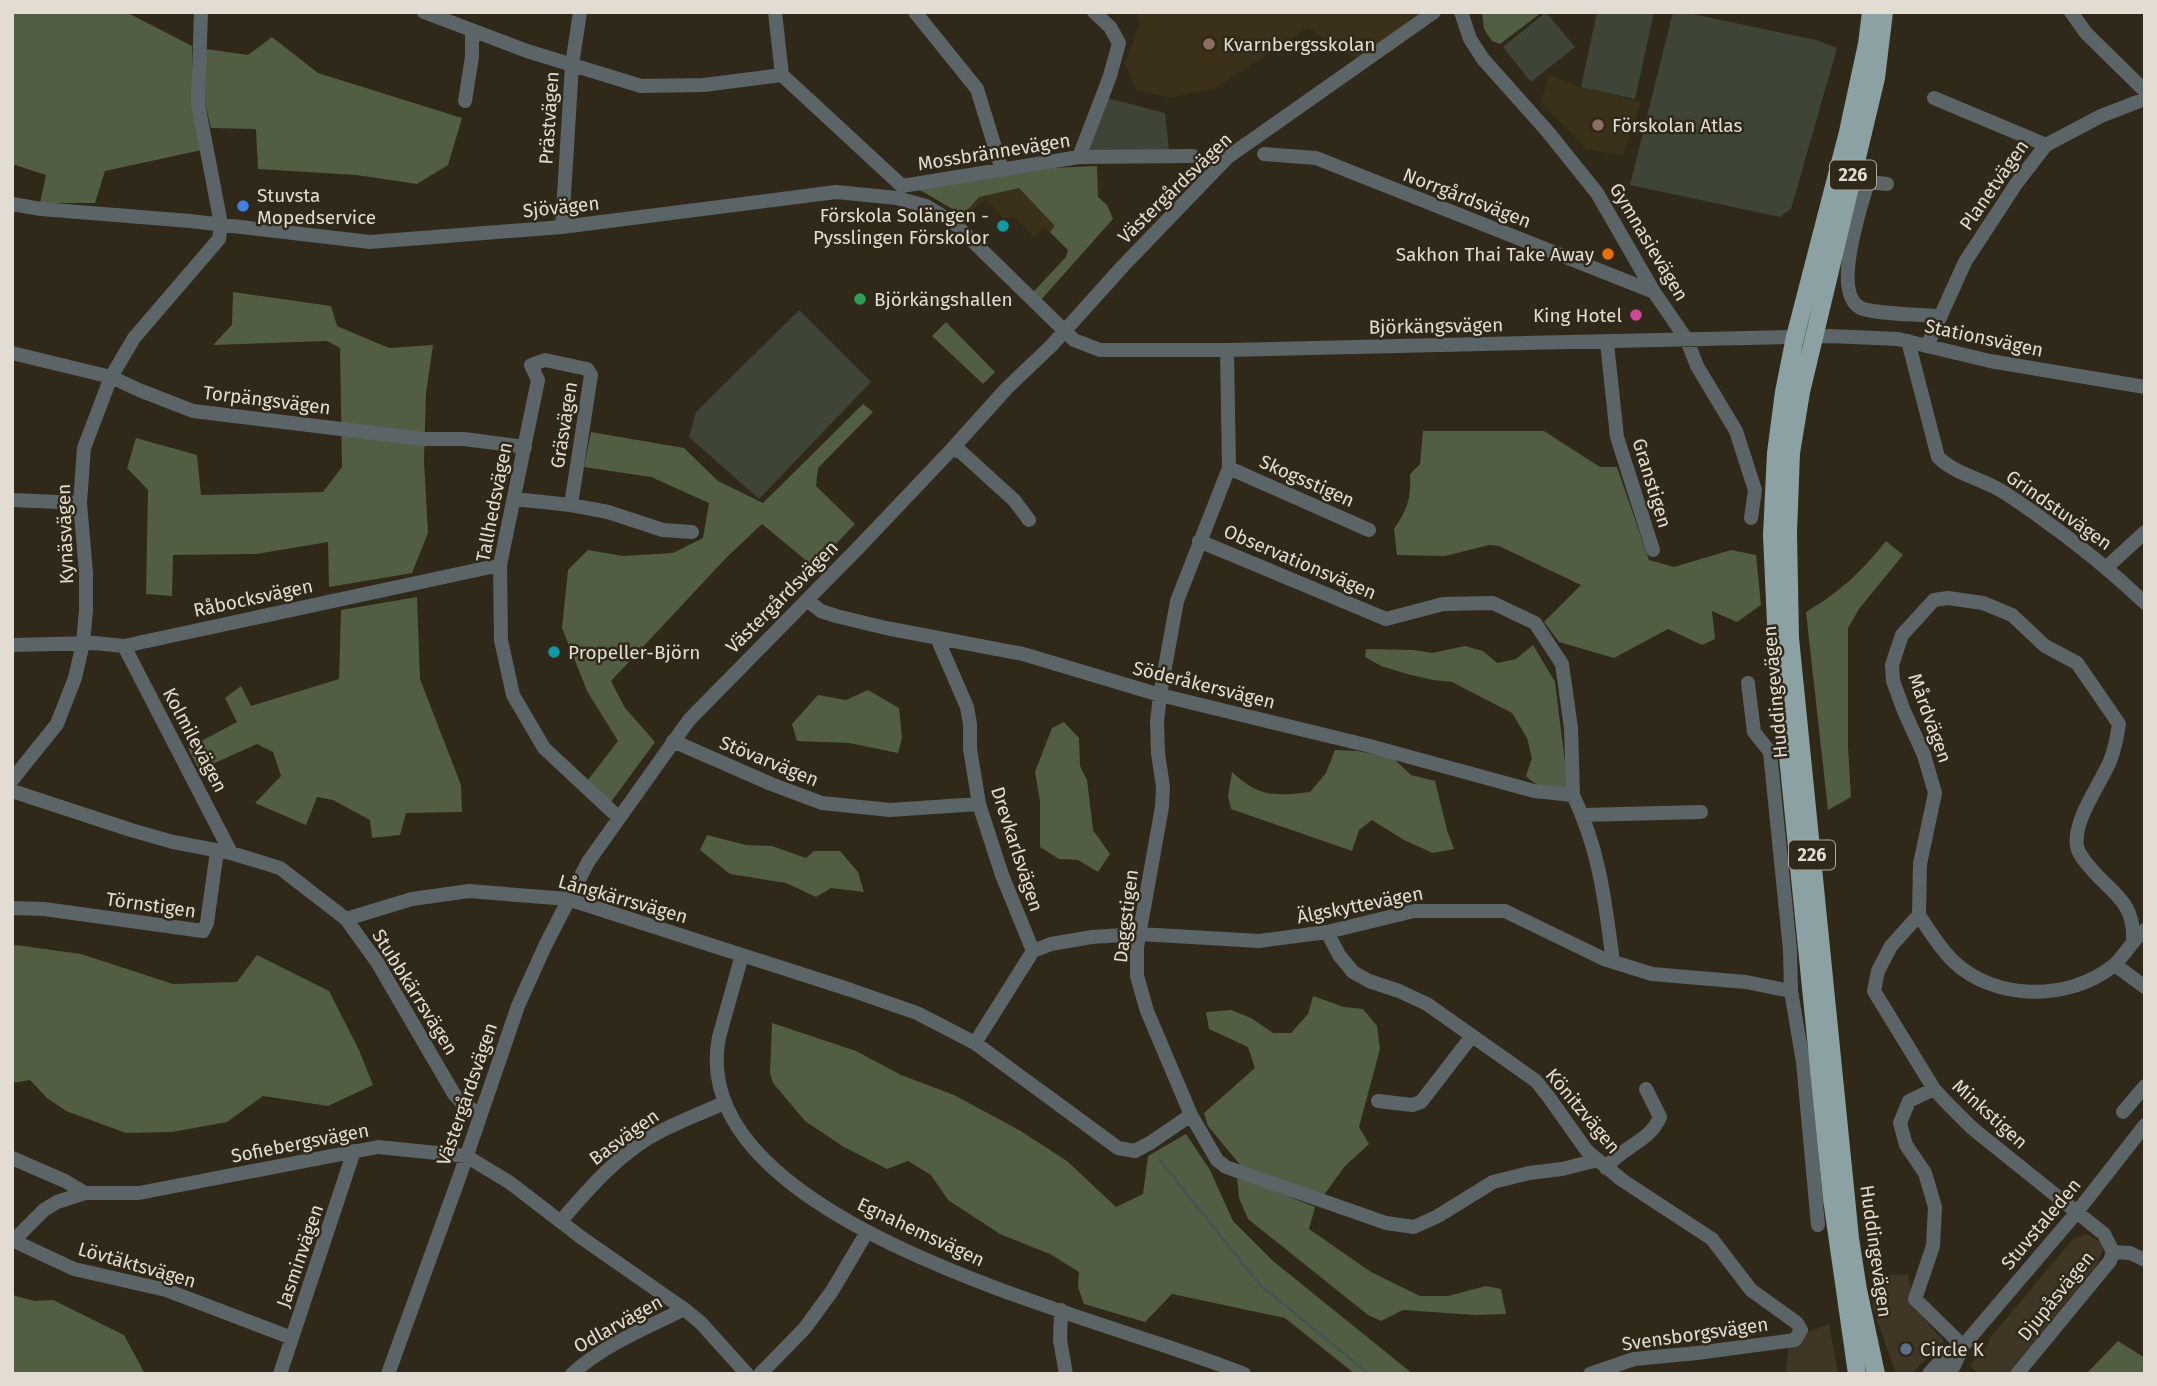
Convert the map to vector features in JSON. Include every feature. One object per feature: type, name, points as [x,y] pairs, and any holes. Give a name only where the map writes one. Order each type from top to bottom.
[{"type":"main road","name":"Huddingevägen","points":[[1857,1374],[1832,1199],[1777,646],[1772,535],[1776,453],[1784,392],[1848,132],[1871,12]]},
{"type":"main road","name":"Huddingevägen","points":[[1876,1374],[1850,1238],[1790,638],[1787,533],[1791,453],[1814,336],[1876,78],[1884,12]]},
{"type":"street","points":[[201,12],[198,104],[221,224]]},
{"type":"street","points":[[424,12],[472,31],[641,86],[704,85],[782,75],[775,12]]},
{"type":"street","name":"Prästvägen","points":[[562,228],[572,65],[580,12]]},
{"type":"street","points":[[915,12],[977,89],[1002,170]]},
{"type":"street","points":[[1079,157],[1110,76],[1119,43],[1110,27],[1094,12]]},
{"type":"street","name":"Västergårdsvägen","points":[[388,1374],[517,1006],[588,862],[673,741],[708,698],[953,449],[1007,388],[1228,157],[1434,12]]},
{"type":"street","name":"Gymnasievägen","points":[[1461,12],[1471,39],[1483,59],[1548,132],[1597,193],[1654,292],[1687,340],[1697,366],[1736,430],[1755,490],[1751,518]]},
{"type":"street","points":[[2071,12],[2086,33],[2145,91]]},
{"type":"street","points":[[465,101],[472,57],[472,31]]},
{"type":"street","name":"Mossbrännevägen","points":[[782,75],[902,186],[1079,157],[1193,156]]},
{"type":"street","points":[[1934,98],[2046,145]]},
{"type":"street","name":"Planetvägen","points":[[1927,346],[1965,261],[2046,145],[2101,116],[2145,99]]},
{"type":"street","name":"Norrgårdsvägen","points":[[1264,154],[1316,158],[1654,292]]},
{"type":"street","points":[[1887,184],[1868,182],[1850,248],[1849,285],[1853,300],[1864,309],[1941,316]]},
{"type":"street","name":"Sjövägen","points":[[12,204],[41,209],[221,224],[370,242],[562,228],[836,192],[897,198],[926,206],[954,223],[1064,331]]},
{"type":"street","name":"Kynäsvägen","points":[[12,780],[57,724],[72,689],[83,643],[86,573],[80,503],[84,448],[111,377],[134,338],[219,239],[221,224]]},
{"type":"street","name":"Björkängsvägen","points":[[1064,331],[1073,340],[1100,350],[1227,350],[1814,336]]},
{"type":"street","name":"Stationsvägen","points":[[1814,336],[1908,341],[1990,361],[2145,387]]},
{"type":"street","name":"Grindstuvägen","points":[[1908,341],[1938,457],[1946,465],[2001,491],[2064,533],[2107,567],[2145,603]]},
{"type":"street","name":"Granstigen","points":[[1607,342],[1618,437],[1653,550]]},
{"type":"street","name":"Daggstigen","points":[[1227,350],[1229,468],[1178,593],[1160,695],[1158,753],[1162,777],[1162,807],[1137,947],[1137,976],[1147,1011],[1191,1115],[1217,1160],[1226,1167],[1386,1223],[1414,1227],[1438,1216],[1493,1182],[1529,1173],[1602,1164]]},
{"type":"street","name":"Torpängsvägen","points":[[12,353],[111,377],[193,411],[423,439],[464,439],[525,447]]},
{"type":"street","name":"Gräsvägen","points":[[531,366],[545,360],[587,369],[591,375],[571,505]]},
{"type":"street","name":"Tallhedsvägen","points":[[531,366],[538,380],[500,565],[501,640],[513,695],[544,748],[618,817]]},
{"type":"street","points":[[953,449],[961,452],[1014,500],[1029,520]]},
{"type":"street","name":"Skogsstigen","points":[[1229,468],[1369,530]]},
{"type":"street","points":[[514,499],[571,505],[608,512],[663,530],[692,531]]},
{"type":"street","points":[[12,500],[80,503]]},
{"type":"street","points":[[2107,567],[2145,532]]},
{"type":"street","name":"Observationsvägen","points":[[1199,541],[1386,619],[1443,604],[1493,603],[1535,623],[1562,664],[1571,728],[1573,795]]},
{"type":"street","name":"Råbocksvägen","points":[[12,645],[83,643],[124,646],[500,565]]},
{"type":"street","name":"Söderåkersvägen","points":[[807,600],[821,611],[836,616],[1023,654],[1160,695],[1366,745],[1534,791],[1573,795]]},
{"type":"street","name":"Mårdvägen","points":[[1919,915],[1920,864],[1935,793],[1924,755],[1903,711],[1892,665],[1902,635],[1934,600],[1963,600],[1983,603],[2012,615],[2045,646],[2072,660],[2119,724],[2109,764],[2081,821],[2077,845],[2082,858],[2095,875],[2125,904],[2134,923],[2133,940]]},
{"type":"street","name":"Drevkarlsvägen","points":[[937,638],[967,707],[970,749],[979,804],[1002,875],[1033,951]]},
{"type":"street","name":"Kolmilevägen","points":[[124,646],[224,852]]},
{"type":"street","name":"Huddingevägen","points":[[1748,683],[1754,732],[1770,752],[1791,957],[1791,991],[1803,1062],[1818,1225]]},
{"type":"street","name":"Stövarvägen","points":[[673,741],[771,785],[822,803],[890,810],[979,804]]},
{"type":"street","points":[[12,791],[131,830],[280,868],[346,919]]},
{"type":"street","points":[[1573,795],[1583,815],[1600,868],[1613,962]]},
{"type":"street","points":[[1583,815],[1701,812]]},
{"type":"street","name":"Törnstigen","points":[[12,908],[44,909],[203,931],[224,852]]},
{"type":"street","name":"Långkärrsvägen","points":[[346,919],[412,899],[470,891],[568,899],[900,1006],[975,1043],[1118,1148],[1135,1151],[1191,1115]]},
{"type":"street","name":"Älgskyttevägen","points":[[1033,951],[1070,941],[1140,934],[1259,941],[1327,932],[1414,911],[1505,911],[1613,962],[1652,974],[1746,982],[1791,991]]},
{"type":"street","points":[[1919,915],[1932,936],[1955,963],[1974,977],[2014,991],[2054,992],[2096,976],[2115,965],[2133,940],[2145,930]]},
{"type":"street","name":"Minkstigen","points":[[1919,915],[1891,946],[1878,971],[1874,991],[1934,1089],[1972,1128],[2077,1212]]},
{"type":"street","name":"Stubbkärrsvägen","points":[[346,919],[377,962],[454,1094],[466,1107],[480,1113]]},
{"type":"street","name":"Könitzvägen","points":[[1327,932],[1339,955],[1353,972],[1368,981],[1399,990],[1427,1004],[1536,1081],[1587,1150],[1602,1164],[1712,1239],[1751,1290],[1797,1323],[1801,1330]]},
{"type":"street","points":[[975,1043],[1033,951]]},
{"type":"street","name":"Egnahemsvägen","points":[[742,956],[717,1048],[718,1072],[724,1103],[748,1141],[774,1170],[867,1232],[925,1261],[1244,1374]]},
{"type":"street","points":[[2115,965],[2145,986]]},
{"type":"street","points":[[1378,1101],[1412,1105],[1421,1102],[1472,1036]]},
{"type":"street","points":[[2123,1112],[2145,1086]]},
{"type":"street","points":[[1602,1164],[1655,1130],[1660,1117],[1646,1089]]},
{"type":"street","points":[[1934,1089],[1909,1101],[1900,1123],[1906,1145],[1925,1173],[1935,1207],[1933,1246],[1916,1299],[1963,1346]]},
{"type":"street","name":"Basvägen","points":[[561,1221],[618,1160],[661,1131],[724,1103]]},
{"type":"street","name":"Stuvstaleden","points":[[1947,1374],[1954,1366],[1963,1346],[2077,1212],[2145,1125]]},
{"type":"street","name":"Sofiebergsvägen","points":[[13,1241],[44,1210],[57,1202],[85,1193],[139,1193],[378,1147],[466,1156],[509,1182],[701,1323],[747,1374]]},
{"type":"street","name":"Jasminvägen","points":[[280,1374],[354,1151]]},
{"type":"street","points":[[12,1158],[65,1181],[85,1193]]},
{"type":"street","name":"Djupåsvägen","points":[[2017,1374],[2110,1261],[2113,1252],[2104,1234],[2077,1212]]},
{"type":"street","points":[[760,1374],[805,1328],[832,1291],[867,1232]]},
{"type":"street","name":"Lövtäktsvägen","points":[[13,1241],[74,1269],[166,1290],[292,1338]]},
{"type":"street","points":[[2113,1252],[2130,1253],[2145,1260]]},
{"type":"street","name":"Odlarvägen","points":[[572,1374],[613,1345],[684,1310]]},
{"type":"street","points":[[1061,1310],[1060,1340],[1066,1374]]},
{"type":"street","name":"Svensborgsvägen","points":[[1590,1374],[1634,1359],[1795,1340],[1801,1330]]},
{"type":"street","name":"Stuvstaleden","points":[[1929,1374],[1944,1357],[1963,1346]]},
{"type":"shaded area","name":"Kvarnbergsskolan","points":[[1137,12],[1421,12],[1357,59],[1308,28],[1214,89],[1170,98],[1136,90],[1125,64],[1140,23]]},
{"type":"shaded area","name":"Förskolan Atlas","points":[[1549,75],[1581,87],[1641,102],[1623,156],[1586,149],[1541,102]]},
{"type":"shaded area","points":[[1060,169],[1068,250],[1044,227],[1034,237],[1014,217],[1004,219],[985,199],[970,213],[934,197]]},
{"type":"shaded area","points":[[2086,1234],[2101,1242],[2103,1250],[2098,1263],[2007,1374],[1979,1374],[1970,1366],[1989,1343],[1989,1339],[2072,1240]]},
{"type":"shaded area","points":[[1908,1274],[1913,1306],[1944,1341],[1911,1374],[1896,1374],[1873,1308],[1872,1276]]},
{"type":"shaded area","points":[[1829,1324],[1838,1374],[1786,1374],[1789,1339]]},
{"type":"green space","points":[[12,12],[126,12],[192,46],[192,103],[202,150],[105,171],[95,203],[40,203],[46,175],[12,164]]},
{"type":"green space","points":[[1482,12],[1542,12],[1500,44],[1492,41],[1484,29]]},
{"type":"green space","points":[[1546,12],[1575,47],[1531,82],[1503,47]]},
{"type":"green space","points":[[1597,12],[1654,12],[1635,99],[1581,87]]},
{"type":"green space","points":[[1673,12],[1816,40],[1837,48],[1791,209],[1780,217],[1630,185]]},
{"type":"green space","points":[[272,37],[318,73],[462,118],[448,165],[417,184],[356,175],[258,169],[256,129],[211,128],[205,103],[206,49],[248,55]]},
{"type":"green space","points":[[1107,98],[1165,113],[1169,151],[1088,152]]},
{"type":"green space","points":[[1097,166],[1098,197],[1107,205],[1113,219],[1039,302],[1034,291],[1066,257],[1068,250],[1050,232],[1055,226],[1019,188],[979,197],[963,215],[918,189],[1054,168]]},
{"type":"green space","points":[[233,292],[331,306],[337,326],[389,348],[433,345],[426,393],[424,462],[428,533],[412,573],[329,587],[328,542],[256,554],[173,555],[172,596],[146,594],[148,490],[127,468],[136,438],[197,455],[201,495],[323,492],[342,467],[340,348],[327,341],[213,345],[232,325]]},
{"type":"green space","points":[[799,310],[871,382],[759,499],[689,437],[696,412]]},
{"type":"green space","points":[[946,322],[995,372],[983,384],[932,336]]},
{"type":"green space","points":[[863,404],[873,412],[818,468],[816,486],[855,524],[814,567],[762,524],[727,557],[611,681],[625,708],[655,742],[611,802],[587,781],[618,741],[587,691],[562,628],[568,570],[588,550],[623,556],[673,553],[703,538],[709,503],[651,477],[584,467],[591,432],[684,448],[718,481],[763,503]]},
{"type":"green space","points":[[1423,431],[1544,431],[1600,467],[1617,467],[1649,560],[1674,567],[1731,550],[1756,555],[1761,605],[1737,622],[1712,611],[1715,639],[1702,645],[1668,629],[1614,658],[1559,642],[1544,622],[1581,585],[1499,546],[1489,545],[1445,556],[1397,555],[1394,529],[1408,503],[1410,474],[1420,464]]},
{"type":"green space","points":[[1886,541],[1903,555],[1859,609],[1848,628],[1848,747],[1851,797],[1828,810],[1806,612],[1849,581]]},
{"type":"green space","points":[[417,597],[420,679],[461,785],[462,812],[406,813],[400,835],[372,838],[370,820],[333,800],[317,797],[306,825],[255,803],[281,776],[273,752],[257,744],[199,770],[188,748],[237,722],[225,698],[241,686],[251,706],[339,679],[341,610]]},
{"type":"green space","points":[[1533,645],[1555,682],[1568,787],[1545,788],[1526,776],[1532,758],[1527,738],[1512,713],[1452,682],[1407,674],[1381,666],[1365,657],[1366,649],[1432,653],[1465,646],[1483,651],[1497,663],[1516,659]]},
{"type":"green space","points":[[868,690],[899,708],[902,738],[898,753],[849,743],[797,741],[792,724],[818,695],[846,700]]},
{"type":"green space","points":[[1064,722],[1079,738],[1080,766],[1087,780],[1093,830],[1110,854],[1098,872],[1078,860],[1059,859],[1040,847],[1040,801],[1035,772],[1052,728]]},
{"type":"green space","points":[[1335,750],[1358,751],[1394,759],[1411,775],[1435,781],[1454,849],[1433,853],[1404,840],[1372,820],[1359,830],[1352,851],[1231,809],[1228,796],[1232,772],[1259,791],[1277,794],[1310,792],[1326,773]]},
{"type":"green space","points":[[707,835],[746,845],[772,846],[806,858],[814,851],[840,851],[858,872],[864,892],[831,888],[816,897],[786,883],[730,874],[700,850]]},
{"type":"green space","points":[[12,946],[81,954],[173,984],[237,982],[257,955],[329,991],[359,1050],[373,1085],[328,1106],[263,1096],[227,1122],[172,1132],[126,1133],[66,1111],[47,1098],[30,1080],[12,1083]]},
{"type":"green space","points":[[1313,996],[1344,1007],[1363,1009],[1377,1026],[1380,1049],[1359,1127],[1369,1144],[1345,1166],[1324,1195],[1241,1166],[1208,1126],[1204,1113],[1255,1068],[1248,1047],[1209,1029],[1206,1012],[1231,1010],[1251,1018],[1273,1033],[1291,1033],[1308,1014]]},
{"type":"green space","points":[[772,1023],[856,1051],[901,1075],[954,1095],[1019,1130],[1067,1161],[1116,1207],[1143,1194],[1148,1156],[1186,1134],[1210,1170],[1233,1221],[1273,1261],[1413,1374],[1355,1374],[1285,1318],[1172,1294],[1145,1322],[1084,1304],[1078,1287],[1079,1272],[1050,1254],[1000,1234],[948,1200],[931,1175],[908,1161],[887,1169],[844,1147],[805,1121],[773,1083],[770,1073]]},
{"type":"green space","points":[[1237,1176],[1315,1207],[1309,1229],[1371,1272],[1420,1296],[1448,1296],[1486,1286],[1501,1289],[1506,1314],[1475,1315],[1403,1310],[1381,1321],[1368,1315],[1248,1219],[1239,1198]]},
{"type":"green space","points":[[12,1295],[35,1301],[53,1300],[124,1335],[145,1374],[12,1374]]},
{"type":"green space","points":[[2118,1341],[2145,1358],[2145,1374],[2086,1374]]},
{"type":"waterway","points":[[1159,1159],[1260,1285],[1369,1374]]},
{"type":"place","name":"Kvarnbergsskolan","points":[[1209,44]]},
{"type":"place","name":"Förskolan Atlas","points":[[1598,125]]},
{"type":"place","name":"Stuvsta Mopedservice","points":[[243,206]]},
{"type":"place","name":"Förskola Solängen - Pysslingen Förskolor","points":[[1003,226]]},
{"type":"place","name":"Sakhon Thai Take Away","points":[[1608,254]]},
{"type":"place","name":"Björkängshallen","points":[[860,299]]},
{"type":"place","name":"King Hotel","points":[[1636,315]]},
{"type":"place","name":"Propeller-Björn","points":[[554,652]]},
{"type":"place","name":"Circle K","points":[[1906,1349]]}]
